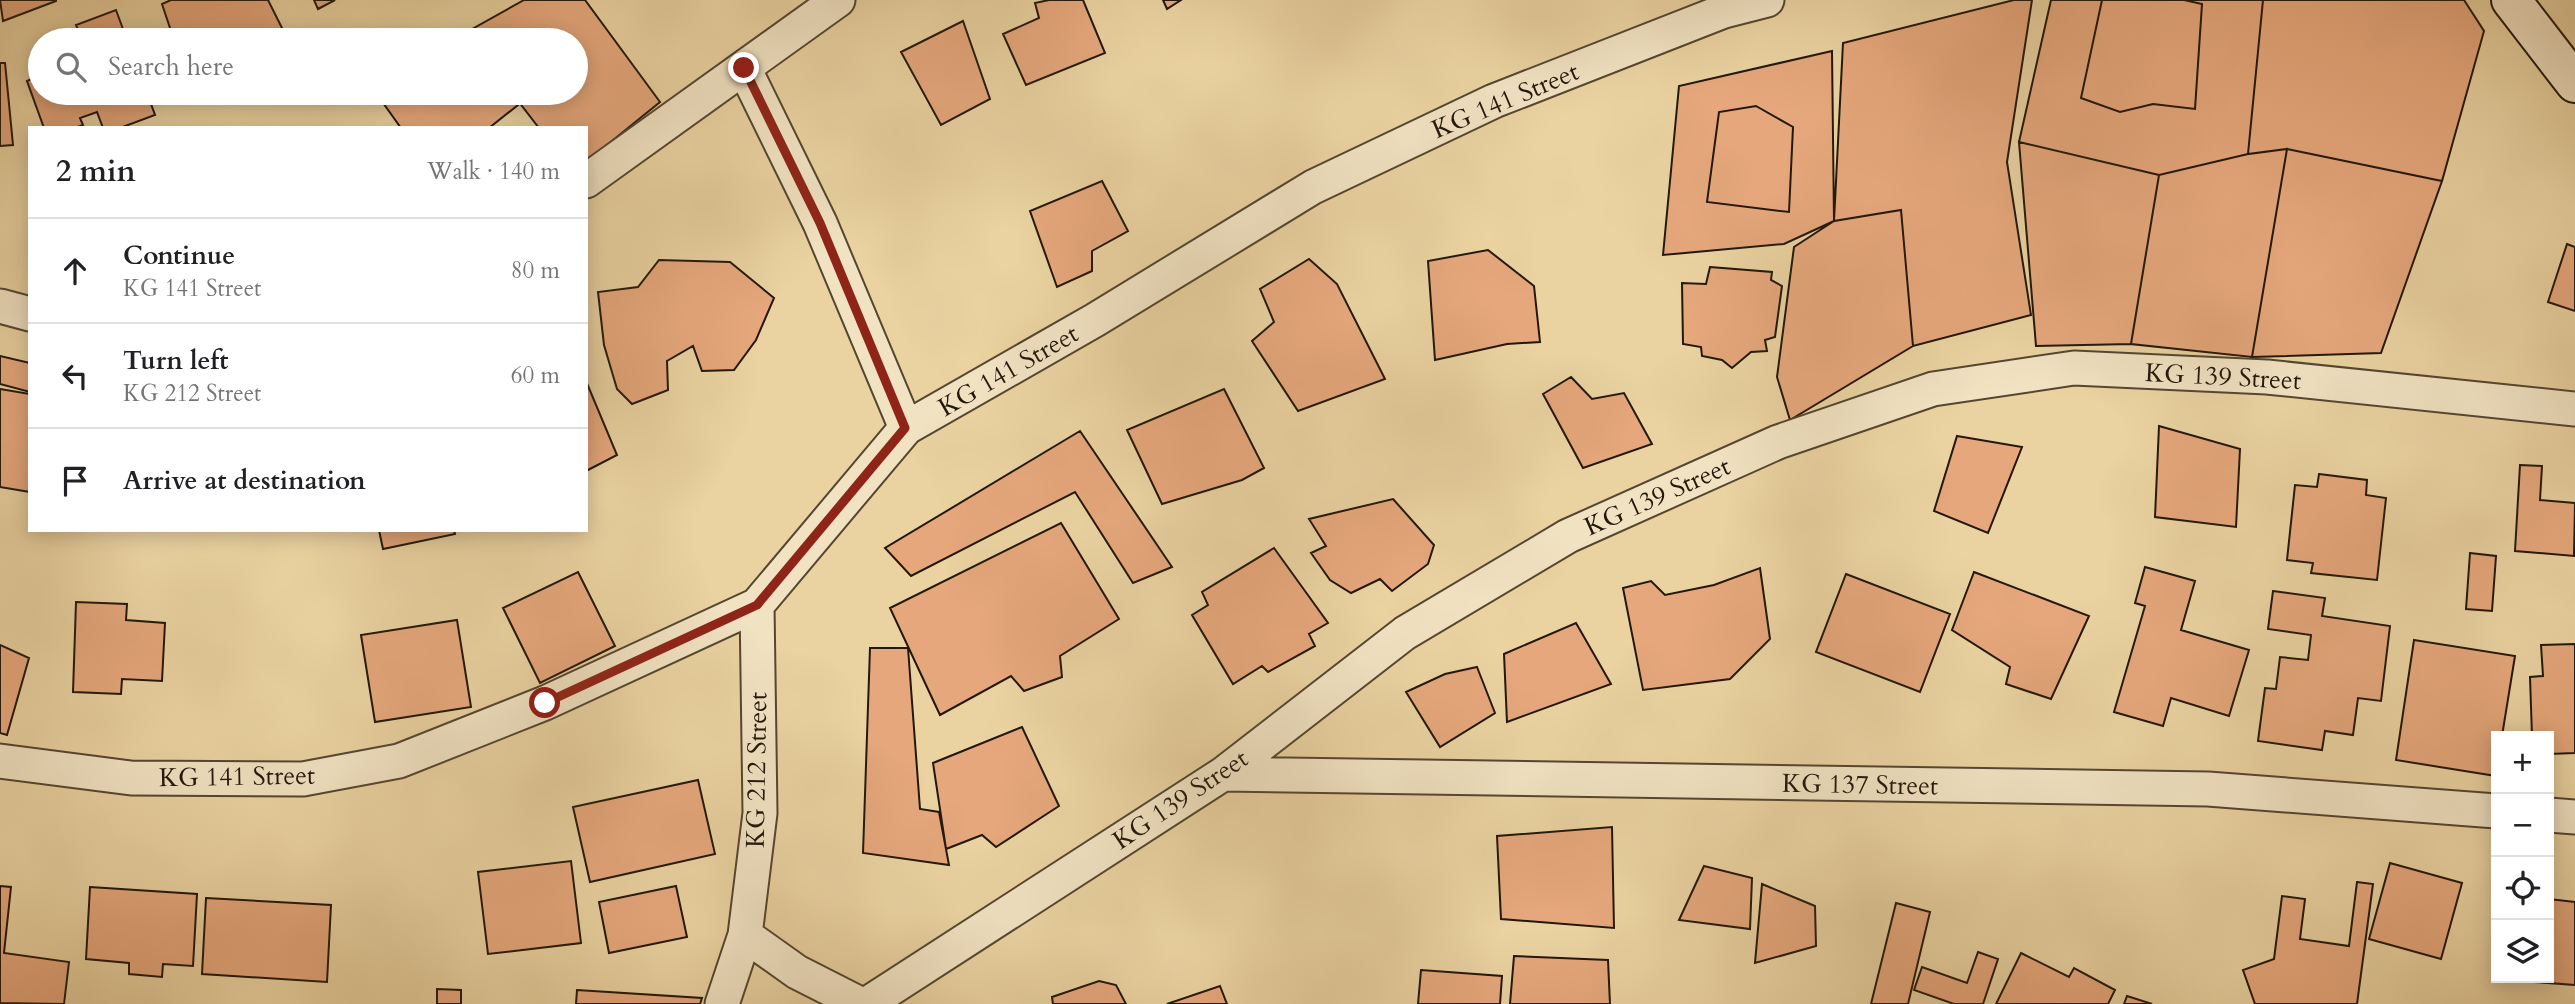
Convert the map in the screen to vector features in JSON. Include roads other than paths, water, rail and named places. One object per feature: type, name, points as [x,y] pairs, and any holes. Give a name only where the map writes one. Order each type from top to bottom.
[{"type":"street","name":"KG 141 Street","points":[[0,761],[131,778],[303,779],[399,761],[545,703],[757,605],[905,428],[1095,320],[1313,187],[1494,102],[1724,11],[1767,0]]},
{"type":"street","points":[[2511,0],[2575,83]]},
{"type":"street","points":[[588,180],[744,68],[818,6]]},
{"type":"street","points":[[744,68],[820,223],[905,428]]},
{"type":"street","points":[[0,306],[28,313]]},
{"type":"street","name":"KG 139 Street","points":[[867,1004],[1223,774],[1405,633],[1568,536],[1778,442],[1933,389],[2074,369],[2267,377],[2575,409]]},
{"type":"street","name":"KG 212 Street","points":[[722,1004],[745,935],[760,813],[757,605]]},
{"type":"street","name":"KG 137 Street","points":[[1223,774],[2208,789],[2491,811]]},
{"type":"street","points":[[2554,815],[2575,817]]},
{"type":"street","points":[[745,935],[797,972],[860,1004]]}]
